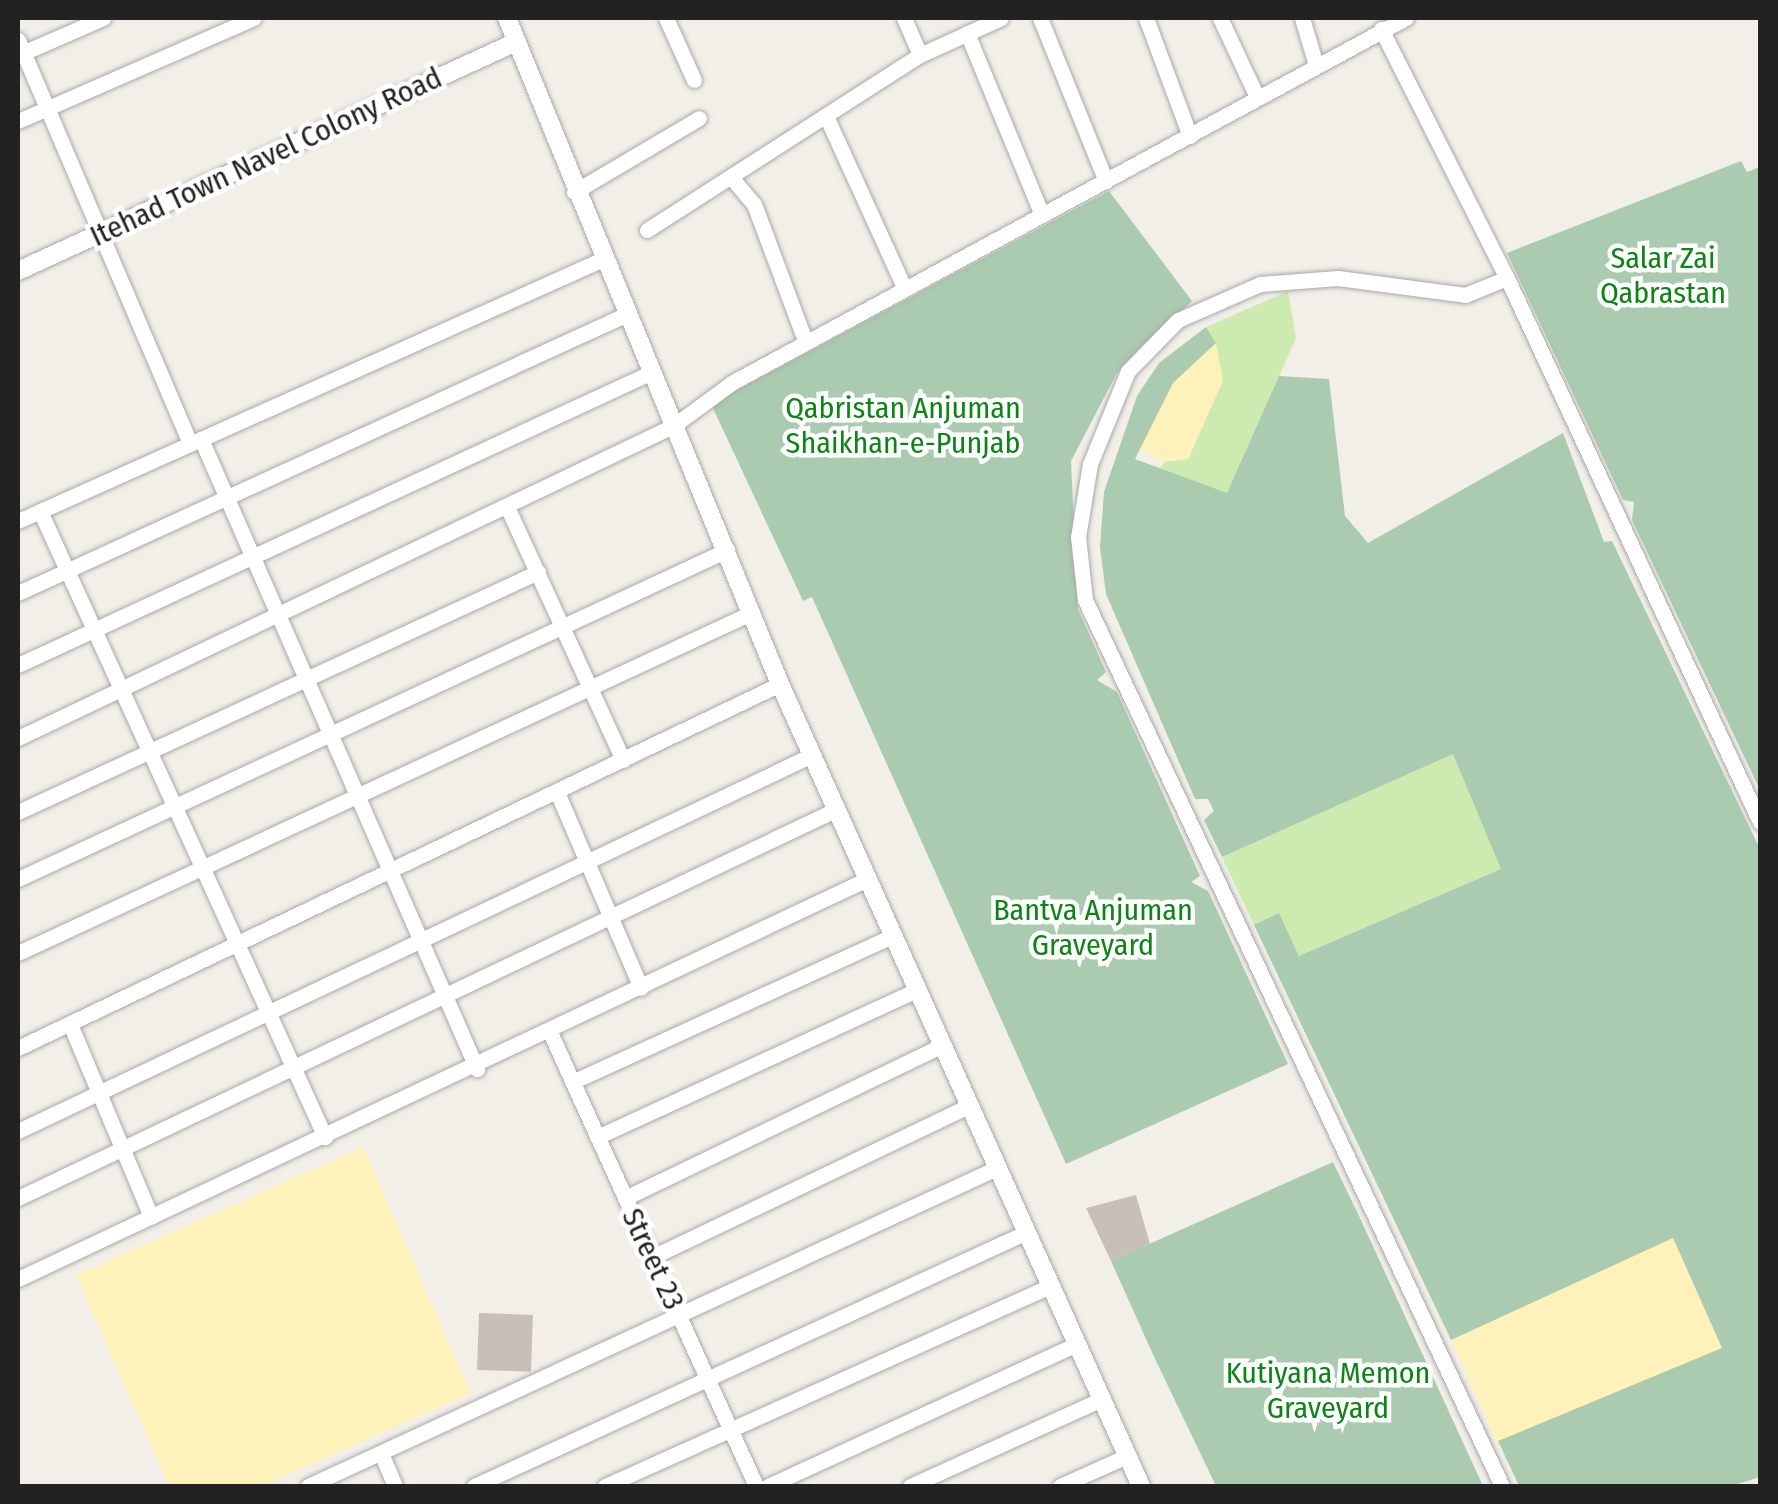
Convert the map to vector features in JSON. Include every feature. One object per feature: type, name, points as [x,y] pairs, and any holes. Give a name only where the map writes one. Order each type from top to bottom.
[{"type":"street","points":[[103,18],[19,49],[98,233],[195,442],[229,503],[476,1069]]},
{"type":"street","points":[[18,121],[254,18]]},
{"type":"street","points":[[666,18],[694,80]]},
{"type":"street","points":[[904,18],[920,55]]},
{"type":"street","points":[[647,230],[920,55],[1001,18]]},
{"type":"street","points":[[1040,18],[1106,181]]},
{"type":"street","points":[[1146,18],[1190,136]]},
{"type":"street","points":[[1220,18],[1256,97]]},
{"type":"street","points":[[1302,18],[1316,62]]},
{"type":"street","points":[[18,738],[278,614],[509,511],[673,426],[806,342],[1190,136],[1316,62],[1406,18]]},
{"type":"street","points":[[511,19],[514,43],[601,260],[727,550],[780,684],[890,937],[1141,1486]]},
{"type":"street","points":[[1382,29],[1506,278],[1760,822]]},
{"type":"street","points":[[968,33],[1042,215]]},
{"type":"street","name":"Itehad Town Navel Colony Road","points":[[18,270],[514,43]]},
{"type":"street","points":[[826,116],[906,290]]},
{"type":"street","points":[[574,192],[698,118]]},
{"type":"street","points":[[731,177],[754,204],[806,342]]},
{"type":"street","points":[[18,521],[601,260]]},
{"type":"street","points":[[1502,1486],[1085,600],[1078,537],[1090,464],[1128,371],[1178,320],[1260,284],[1338,278],[1466,294],[1506,278]]},
{"type":"street","points":[[18,593],[229,503],[625,315]]},
{"type":"street","points":[[18,665],[650,373]]},
{"type":"street","points":[[40,511],[326,1137]]},
{"type":"street","points":[[509,511],[623,760]]},
{"type":"street","points":[[18,878],[727,550]]},
{"type":"street","points":[[18,812],[538,572]]},
{"type":"street","points":[[18,953],[751,613]]},
{"type":"street","points":[[18,1048],[780,684]]},
{"type":"street","points":[[18,1130],[812,755]]},
{"type":"street","points":[[557,792],[641,988]]},
{"type":"street","points":[[18,1198],[446,1000],[836,810]]},
{"type":"street","points":[[18,1279],[476,1069],[865,880]]},
{"type":"street","points":[[572,1082],[890,937]]},
{"type":"street","points":[[597,1138],[915,991]]},
{"type":"street","points":[[70,1024],[151,1217]]},
{"type":"street","name":"Street 23","points":[[550,1030],[756,1486]]},
{"type":"street","points":[[625,1198],[941,1046]]},
{"type":"street","points":[[652,1256],[968,1106]]},
{"type":"street","points":[[308,1486],[997,1168]]},
{"type":"street","points":[[474,1486],[1026,1232]]},
{"type":"street","points":[[606,1486],[1051,1286]]},
{"type":"street","points":[[768,1486],[1077,1344]]},
{"type":"street","points":[[910,1486],[1102,1399]]},
{"type":"street","points":[[381,1453],[396,1486]]},
{"type":"street","points":[[1060,1486],[1127,1456]]},
{"type":"green space","name":"Salar Zai Qabrastan","points":[[1741,161],[1747,172],[1760,167],[1760,790],[1632,520],[1634,502],[1623,500],[1507,253]]},
{"type":"green space","points":[[1109,191],[1192,301],[1117,373],[1071,461],[1078,609],[1106,672],[1097,680],[1117,692],[1200,876],[1191,882],[1208,891],[1288,1064],[1066,1164],[812,597],[803,601],[711,404]]},
{"type":"green space","points":[[1288,291],[1296,338],[1227,494],[1159,469],[1173,454],[1188,459],[1216,343],[1206,327]]},
{"type":"green space","points":[[1206,327],[1216,343],[1173,383],[1135,459],[1227,493],[1279,376],[1329,379],[1345,516],[1368,543],[1563,433],[1604,542],[1612,541],[1760,849],[1760,1477],[1731,1486],[1519,1486],[1498,1441],[1722,1348],[1673,1238],[1451,1340],[1254,925],[1279,913],[1299,956],[1501,869],[1453,754],[1222,857],[1204,820],[1214,811],[1208,799],[1195,799],[1106,594],[1100,547],[1104,492],[1137,396],[1159,363]]},
{"type":"green space","points":[[1454,753],[1502,869],[1299,956],[1279,914],[1254,925],[1222,857]]},
{"type":"green space","name":"Kutiyana Memon Graveyard","points":[[1333,1162],[1483,1486],[1216,1486],[1156,1361],[1111,1261]]},
{"type":"sand","points":[[1216,343],[1223,381],[1188,459],[1163,462],[1139,449],[1173,383]]},
{"type":"sand","points":[[363,1147],[471,1393],[262,1486],[169,1486],[76,1275]]},
{"type":"sand","points":[[1673,1238],[1722,1348],[1499,1447],[1450,1337]]},
{"type":"building","points":[[1136,1195],[1150,1244],[1111,1261],[1086,1208]]},
{"type":"building","points":[[479,1313],[533,1315],[531,1372],[477,1370]]},
{"type":"park label","name":"Qabristan Anjuman Shaikhan-e-Punjab","points":[[903,425]]},
{"type":"park label","name":"Bantva Anjuman Graveyard","points":[[1093,927]]}]
